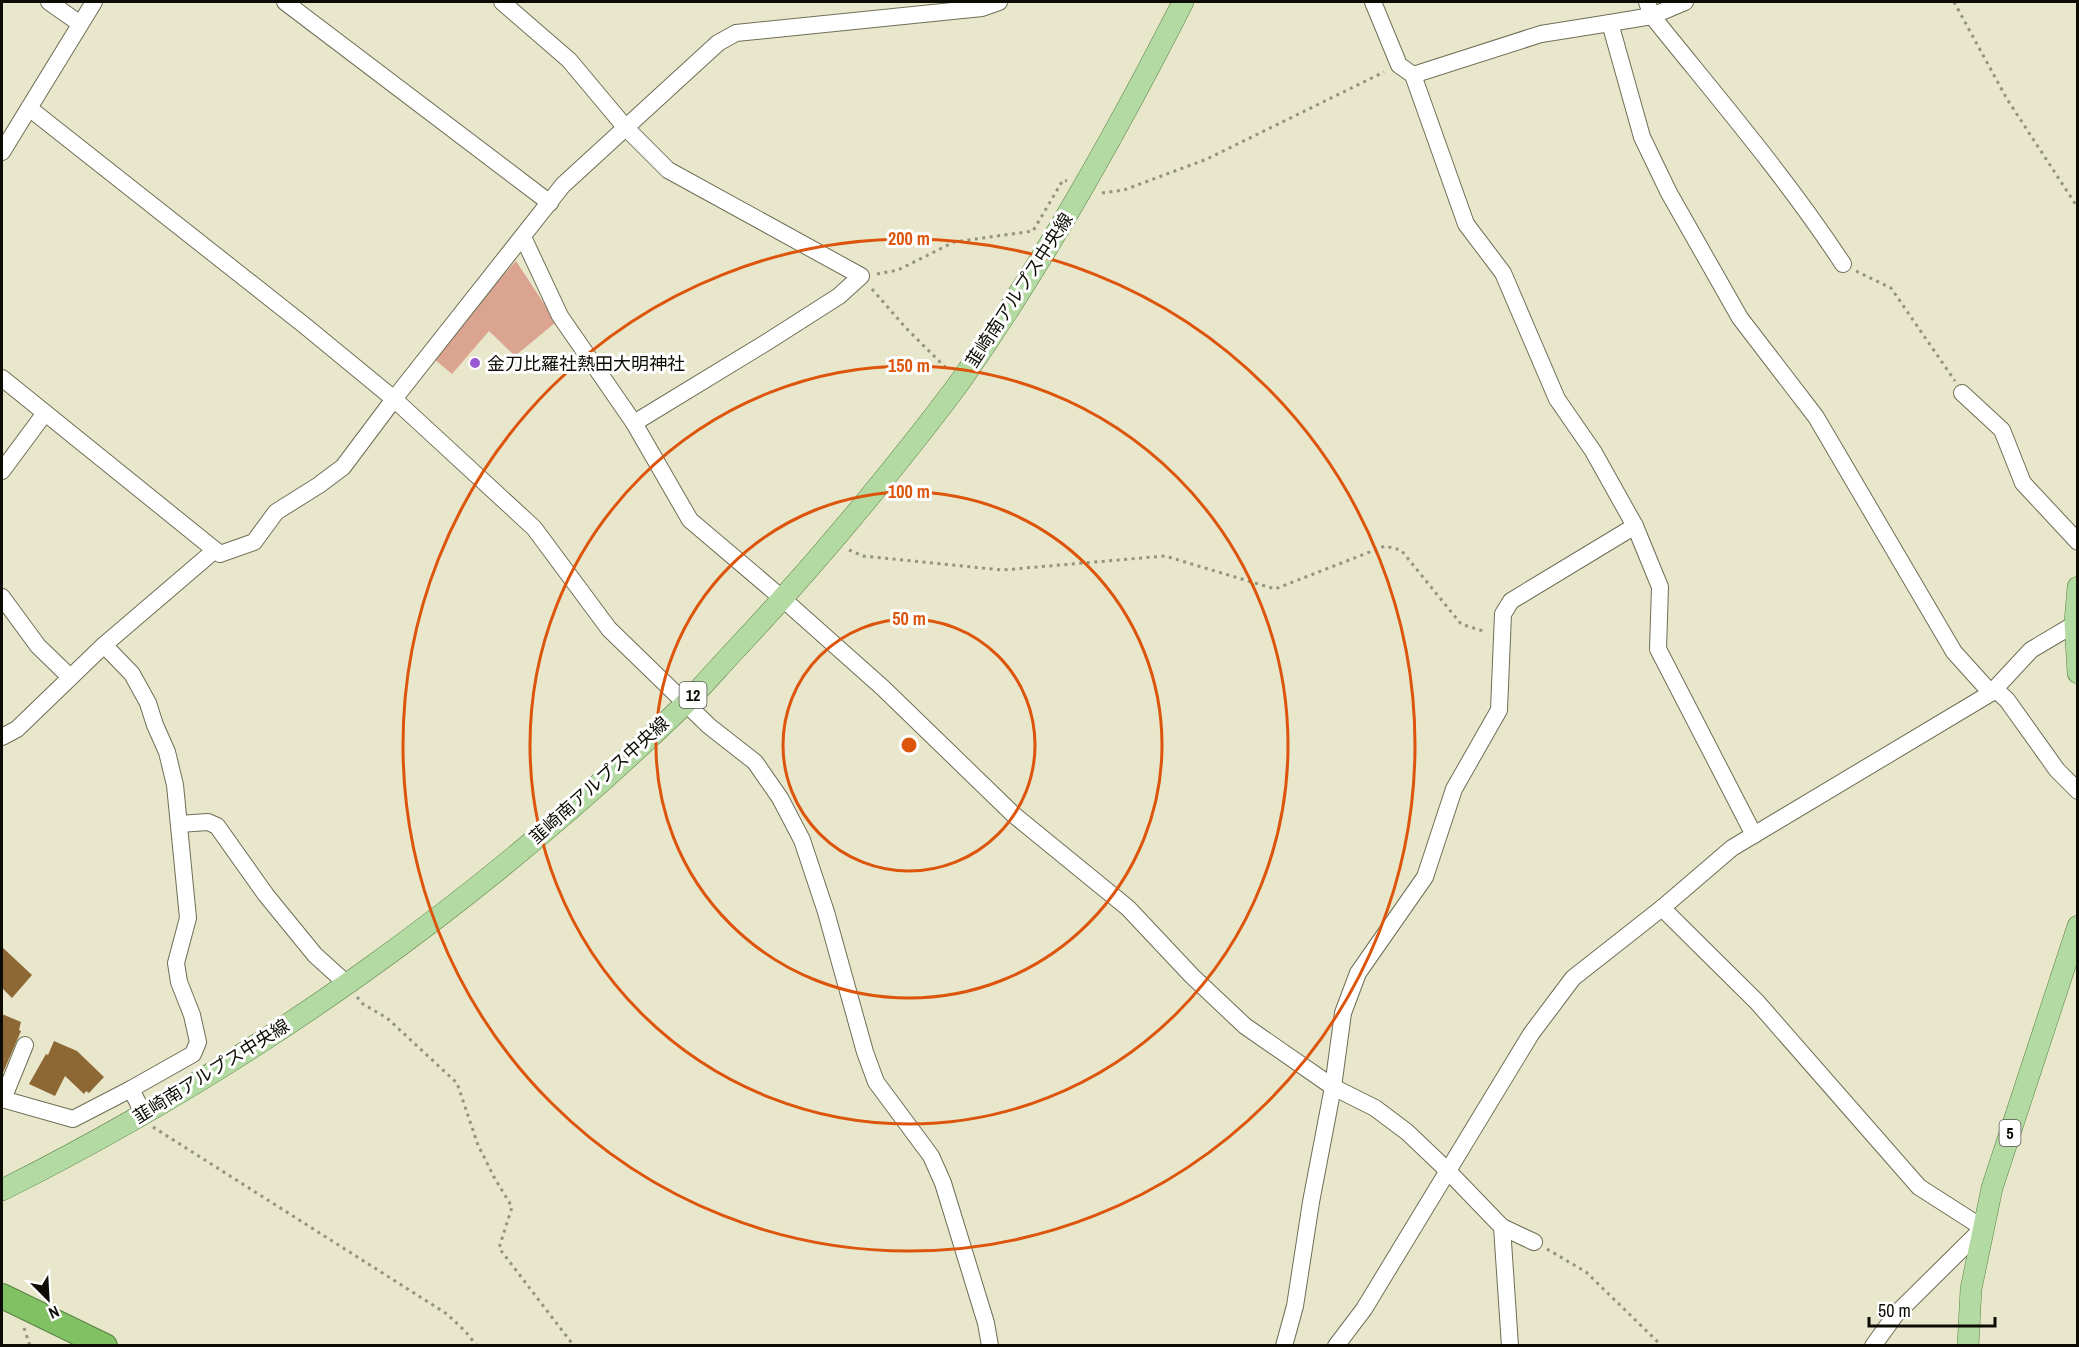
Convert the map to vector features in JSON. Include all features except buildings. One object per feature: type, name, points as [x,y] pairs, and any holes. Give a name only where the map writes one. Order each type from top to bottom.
[{"type":"highway","points":[[2,1296],[105,1346]]},
{"type":"main road","name":"韮崎南アルプス中央線","points":[[2,1190],[143,1113],[256,1045],[347,984],[450,908],[567,813],[685,703],[833,542],[960,380],[1022,290],[1085,187],[1183,2]]},
{"type":"main road","points":[[2078,587],[2076,622],[2078,673]]},
{"type":"main road","name":"5","points":[[1968,1346],[1971,1289],[1992,1188],[2078,926]]},
{"type":"street","points":[[50,2],[80,23]]},
{"type":"street","points":[[2,152],[94,2]]},
{"type":"street","points":[[285,2],[550,203]]},
{"type":"street","points":[[502,2],[569,60],[626,128],[668,170],[861,276],[821,308],[634,423]]},
{"type":"street","points":[[2,378],[220,554],[254,542],[276,512],[319,485],[342,467],[563,185],[718,43],[736,33],[982,8],[999,2]]},
{"type":"street","points":[[1373,2],[1399,65],[1413,75],[1466,225],[1503,273],[1557,399],[1593,451],[1635,526],[1660,587],[1658,649],[1754,835]]},
{"type":"street","points":[[1413,75],[1541,34],[1610,23],[1649,9],[1684,2]]},
{"type":"street","points":[[1649,9],[1771,164],[1820,229],[1842,264]]},
{"type":"street","points":[[1610,23],[1642,137],[1669,193],[1740,318],[1816,417],[1954,652],[1993,691],[2007,700],[2057,770],[2078,791]]},
{"type":"street","points":[[29,108],[394,399],[534,528],[609,629],[709,726],[755,762],[780,798],[802,840],[826,912],[865,1052],[876,1082],[931,1156],[943,1183],[986,1323],[990,1346]]},
{"type":"street","points":[[523,237],[560,316],[634,423],[690,520],[883,688],[1014,815],[1128,908],[1192,976],[1245,1026],[1333,1087],[1375,1108],[1407,1132],[1502,1227],[1534,1242]]},
{"type":"street","points":[[1962,393],[2002,430],[2023,483],[2078,542]]},
{"type":"street","points":[[2,471],[45,413]]},
{"type":"street","points":[[1284,1346],[1295,1306],[1311,1202],[1333,1087],[1343,1013],[1358,973],[1425,877],[1454,789],[1499,710],[1503,614],[1511,601],[1635,526]]},
{"type":"street","points":[[2,737],[17,729],[104,645],[215,550]]},
{"type":"street","points":[[2,597],[38,646],[70,678]]},
{"type":"street","points":[[1336,1346],[1364,1309],[1531,1034],[1573,978],[1662,908],[1732,848],[1993,691],[2031,650],[2076,622]]},
{"type":"street","points":[[25,1045],[2,1099],[73,1119],[192,1054],[198,1042],[192,1015],[179,982],[176,963],[188,918],[175,785],[148,704],[132,674],[104,645]]},
{"type":"street","points":[[179,824],[208,822],[217,826],[266,895],[315,955],[347,984]]},
{"type":"street","points":[[1662,908],[1757,1002],[1919,1187],[1983,1228],[1896,1314],[1873,1346]]},
{"type":"street","points":[[131,1089],[143,1113]]},
{"type":"street","points":[[1502,1227],[1510,1346]]},
{"type":"path","points":[[1954,2],[2007,99],[2078,208]]},
{"type":"path","points":[[861,276],[898,270],[954,242],[1033,231],[1063,180],[1104,194],[1124,190],[1207,159],[1399,65]]},
{"type":"path","points":[[1842,264],[1891,288],[1962,393]]},
{"type":"path","points":[[861,276],[905,327],[960,380]]},
{"type":"path","points":[[833,542],[863,556],[1002,570],[1165,556],[1275,589],[1385,546],[1401,550],[1461,624],[1502,635]]},
{"type":"path","points":[[347,984],[363,1004],[387,1018],[457,1083],[478,1144],[512,1207],[499,1248],[574,1346]]},
{"type":"path","points":[[143,1113],[155,1130],[447,1314],[477,1346]]},
{"type":"path","points":[[1534,1242],[1586,1272],[1662,1346]]},
{"type":"shaded area","points":[[516,261],[556,322],[515,356],[489,331],[452,374],[433,358]]},
{"type":"place","name":"金刀比羅社熱田大明神社","points":[[475,363]]}]
